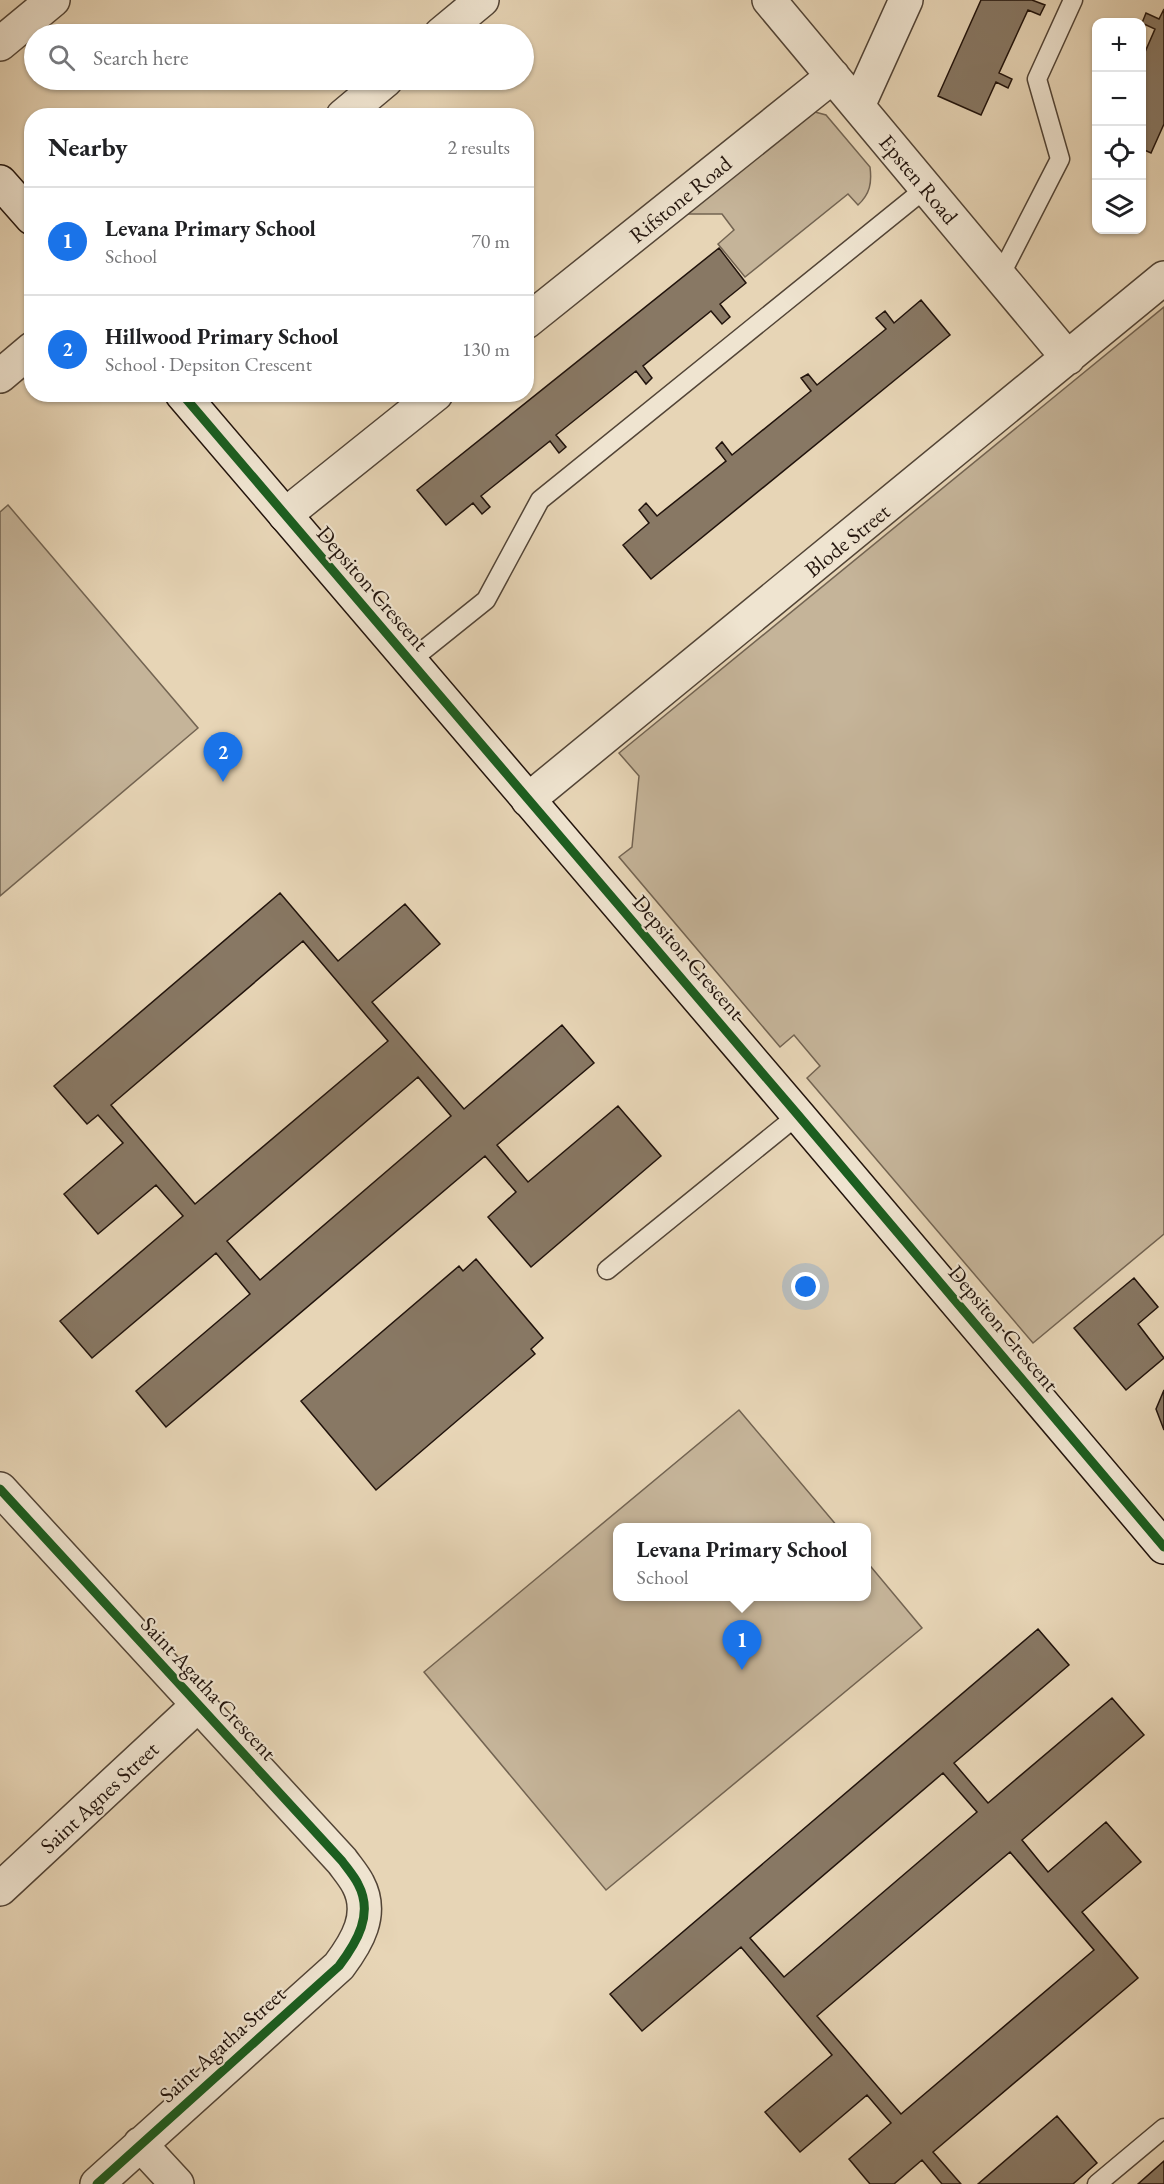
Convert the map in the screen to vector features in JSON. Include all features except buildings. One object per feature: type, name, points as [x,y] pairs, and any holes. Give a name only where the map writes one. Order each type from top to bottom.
[{"type":"street","points":[[24,24],[53,0]]},
{"type":"street","points":[[453,24],[482,0]]},
{"type":"street","name":"Epsten Road","points":[[769,0],[1068,358]]},
{"type":"street","points":[[858,106],[906,0]]},
{"type":"street","points":[[0,44],[24,24]]},
{"type":"street","name":"Rifstone Road","points":[[534,316],[833,76]]},
{"type":"street","points":[[353,108],[374,90]]},
{"type":"street","points":[[0,182],[24,209]]},
{"type":"street","name":"Blode Street","points":[[528,800],[1164,278]]},
{"type":"street","points":[[0,376],[24,356]]},
{"type":"street","name":"Depsiton Crescent","points":[[189,402],[1164,1547]]},
{"type":"street","points":[[285,515],[426,402]]},
{"type":"street","name":"Saint Agatha Crescent","points":[[4,1503],[198,1705],[342,1861],[359,1885],[365,1906],[363,1926]]},
{"type":"street","name":"Saint Agnes Street","points":[[0,1889],[198,1705]]},
{"type":"street","name":"Saint Agatha Street","points":[[97,2184],[339,1966],[352,1948],[363,1926]]},
{"type":"street","points":[[140,2144],[177,2184]]},
{"type":"lane","points":[[1000,276],[1060,159],[1037,79],[1073,0]]},
{"type":"lane","points":[[410,661],[486,600],[540,500],[926,188]]},
{"type":"lane","points":[[607,1270],[798,1115]]},
{"type":"lane","points":[[1097,2184],[1164,2128]]},
{"type":"shaded area","points":[[815,112],[826,115],[870,167],[871,178],[868,192],[858,205],[848,194],[745,277],[718,244],[734,230],[722,214],[684,214]]},
{"type":"shaded area","points":[[1164,307],[1164,1234],[1033,1343],[807,1078],[820,1066],[794,1035],[780,1047],[619,857],[632,847],[639,776],[619,753]]},
{"type":"shaded area","points":[[8,505],[198,728],[0,896],[0,512]]},
{"type":"shaded area","points":[[739,1410],[835,1523],[613,1523],[613,1601],[871,1601],[871,1567],[922,1628],[606,1890],[424,1672]]},
{"type":"cycle path","points":[[189,402],[1164,1547]]},
{"type":"cycle path","points":[[0,1489],[342,1861],[363,1895],[364,1917],[361,1927],[352,1947],[339,1966],[97,2184]]},
{"type":"place","name":"Hillwood Primary School","points":[[223,782]]},
{"type":"place","name":"Levana Primary School","points":[[742,1670]]}]
